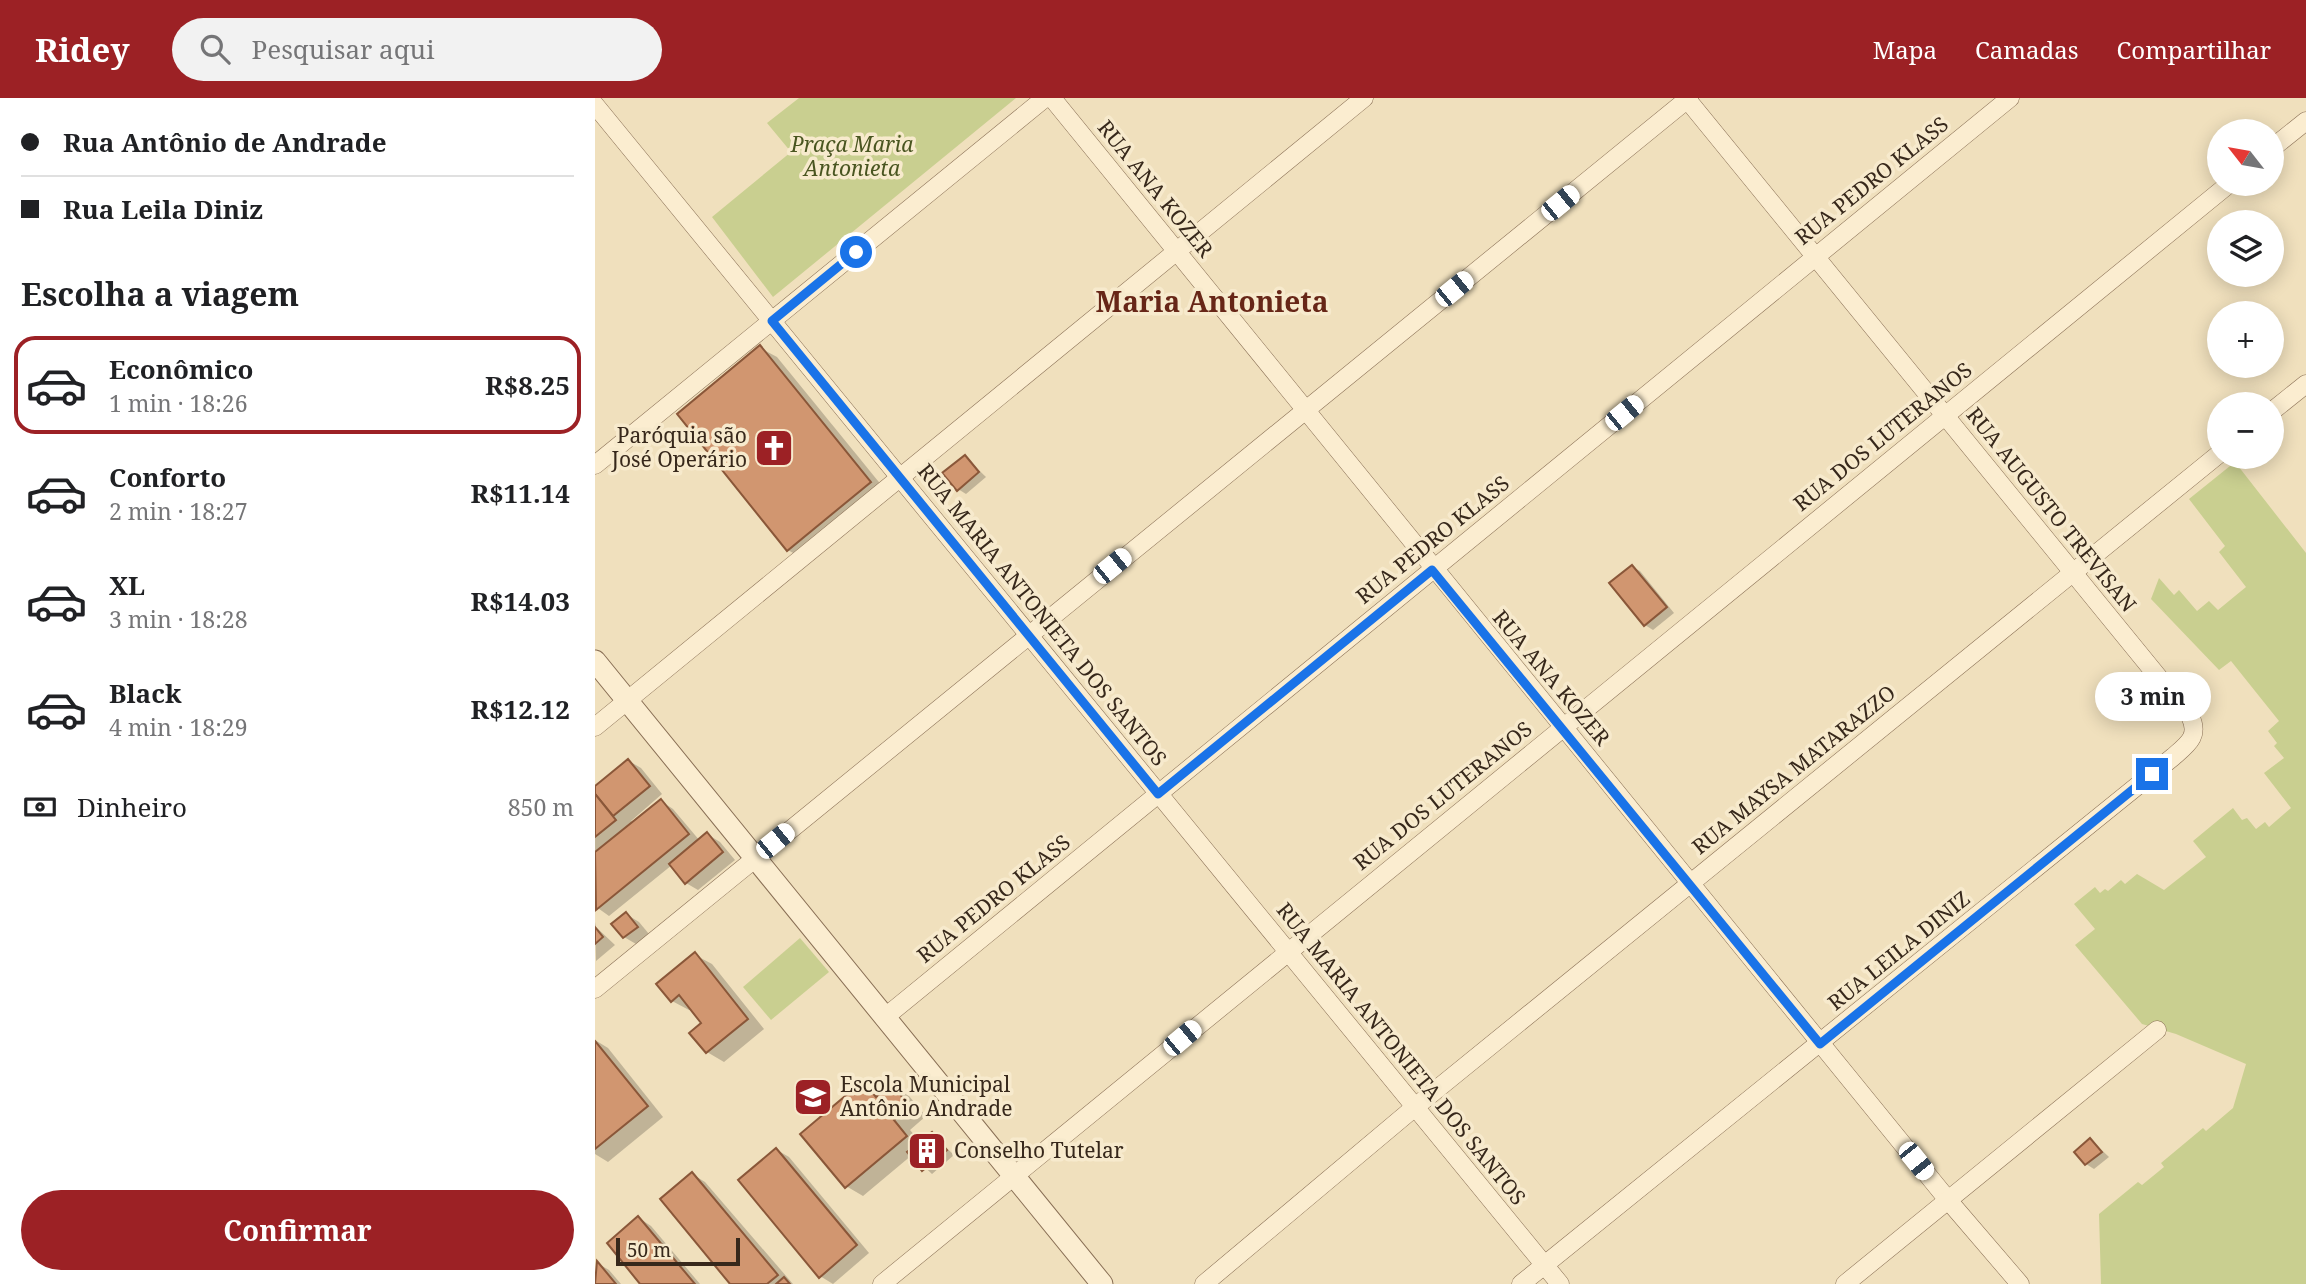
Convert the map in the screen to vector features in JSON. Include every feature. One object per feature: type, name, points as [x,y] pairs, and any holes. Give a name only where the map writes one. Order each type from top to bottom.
[{"type":"street","points":[[595,465],[1045,98]]},
{"type":"street","name":"RUA ANA KOZER","points":[[1052,98],[1432,570],[1948,1200],[2020,1284]]},
{"type":"street","points":[[595,727],[1364,98]]},
{"type":"street","name":"RUA PEDRO KLASS","points":[[884,1018],[2010,98]]},
{"type":"street","points":[[595,989],[1688,99]]},
{"type":"street","name":"RUA AUGUSTO TREVISAN","points":[[1688,99],[2190,716],[2195,726],[2193,737],[2173,757]]},
{"type":"street","name":"RUA MARIA ANTONIETA DOS SANTOS","points":[[595,105],[1560,1284]]},
{"type":"street","points":[[2284,139],[2306,121]]},
{"type":"street","name":"RUA DOS LUTERANOS","points":[[882,1284],[2214,196]]},
{"type":"street","points":[[2284,402],[2306,384]]},
{"type":"street","name":"RUA MAYSA MATARAZZO","points":[[1204,1284],[1415,1107],[2207,464]]},
{"type":"street","points":[[595,661],[1102,1284]]},
{"type":"street","name":"RUA LEILA DINIZ","points":[[1521,1284],[2173,757]]},
{"type":"street","points":[[1845,1284],[2157,1030]]},
{"type":"green space","name":"Praça Maria Antonieta","points":[[799,98],[1016,98],[773,297],[712,217],[791,152],[767,123]]},
{"type":"green space","points":[[2226,469],[2240,469],[2306,553],[2306,1284],[2101,1284],[2099,1214],[2138,1182],[2142,1185],[2164,1167],[2161,1163],[2203,1128],[2206,1131],[2233,1108],[2246,1064],[2176,1034],[2142,1024],[2075,945],[2095,929],[2074,904],[2095,887],[2100,893],[2105,889],[2108,891],[2121,880],[2125,884],[2137,874],[2164,890],[2206,857],[2193,841],[2233,808],[2242,820],[2247,818],[2256,829],[2265,822],[2269,827],[2291,808],[2264,773],[2284,758],[2274,746],[2277,743],[2268,731],[2279,721],[2231,661],[2219,670],[2151,599],[2159,578],[2174,595],[2179,590],[2197,611],[2209,601],[2218,610],[2246,587],[2219,552],[2225,546],[2189,499]]},
{"type":"green space","points":[[800,938],[829,972],[771,1020],[743,987]]},
{"type":"building","name":"Paróquia são José Operário","points":[[760,345],[871,482],[787,551],[677,414]]},
{"type":"building","points":[[965,455],[979,472],[957,491],[942,473]]},
{"type":"building","points":[[1632,565],[1667,607],[1644,626],[1609,583]]},
{"type":"building","points":[[628,759],[650,786],[613,816],[595,794],[595,786]]},
{"type":"building","points":[[595,794],[616,820],[595,837]]},
{"type":"building","points":[[661,799],[689,834],[596,910],[595,852]]},
{"type":"building","points":[[707,832],[723,852],[685,884],[669,864]]},
{"type":"building","points":[[626,912],[638,927],[623,938],[611,924]]},
{"type":"building","points":[[595,927],[603,937],[595,944]]},
{"type":"building","points":[[695,952],[748,1019],[706,1053],[689,1033],[701,1023],[679,995],[671,1002],[656,984]]},
{"type":"building","points":[[595,1041],[648,1106],[595,1149]]},
{"type":"building","points":[[863,1081],[876,1097],[891,1084],[910,1106],[894,1120],[907,1136],[845,1188],[800,1134]]},
{"type":"building","name":"Conselho Tutelar","points":[[932,1132],[947,1150],[922,1171],[907,1152]]},
{"type":"building","points":[[2090,1138],[2102,1152],[2085,1165],[2074,1152]]},
{"type":"building","points":[[776,1148],[857,1245],[819,1278],[738,1180]]},
{"type":"building","points":[[692,1172],[778,1275],[767,1284],[730,1284],[660,1199]]},
{"type":"building","points":[[638,1216],[695,1284],[640,1284],[607,1243]]},
{"type":"building","points":[[597,1261],[616,1284],[595,1284]]},
{"type":"building","points":[[784,1277],[790,1284],[776,1284]]},
{"type":"place","name":"Paróquia são José Operário","points":[[774,448]]},
{"type":"place","name":"Escola Municipal Antônio Andrade","points":[[813,1097]]},
{"type":"place","name":"Conselho Tutelar","points":[[927,1151]]},
{"type":"district","name":"Maria Antonieta","points":[[1212,302]]},
{"type":"route","points":[[856,252],[772,321],[1158,794],[1432,570],[1691,883],[1820,1044],[2152,774]]}]
